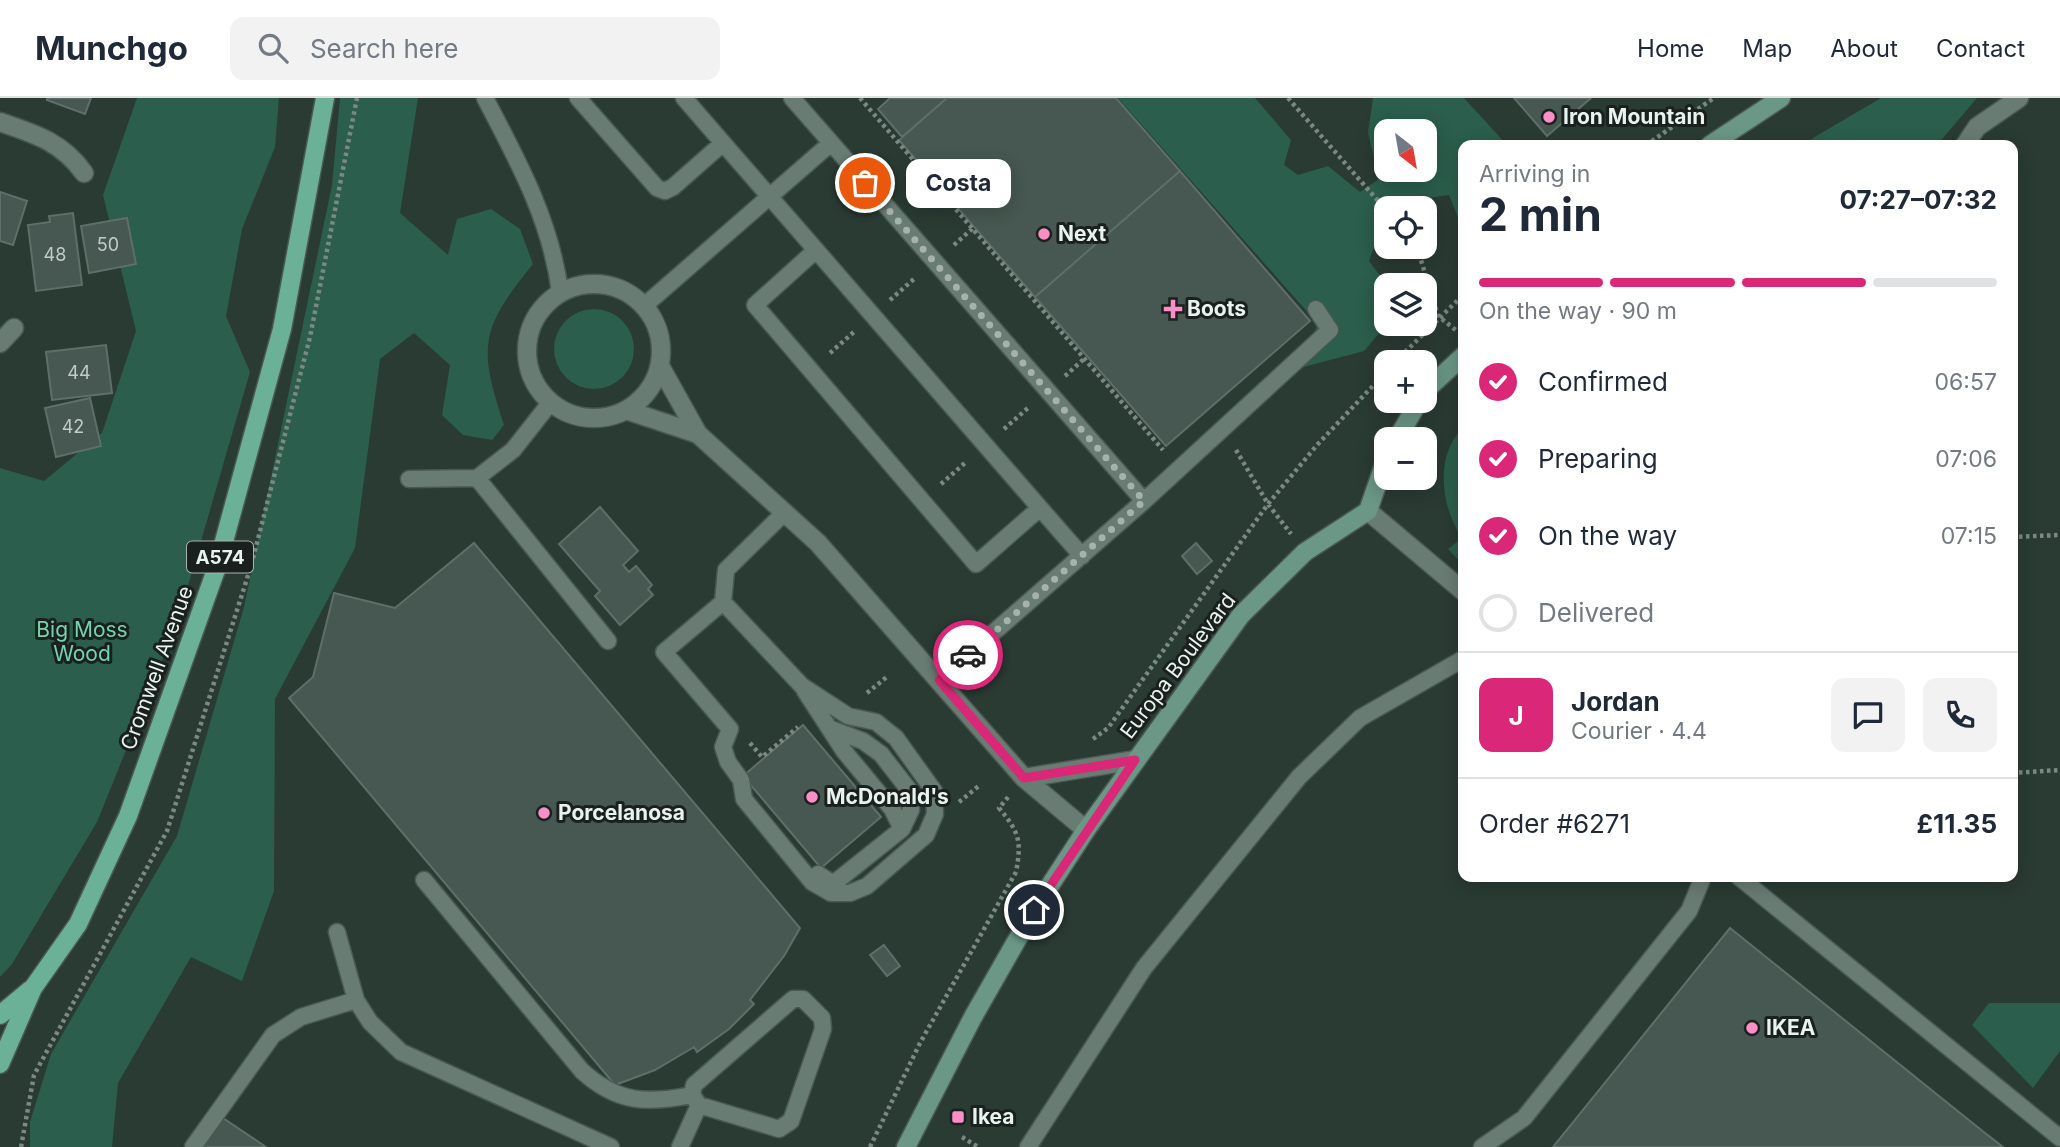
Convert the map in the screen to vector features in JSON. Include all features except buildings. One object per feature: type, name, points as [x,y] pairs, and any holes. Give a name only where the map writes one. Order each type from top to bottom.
[{"type":"main road","name":"Cromwell Avenue","points":[[0,1064],[33,988],[78,924],[128,816],[217,567],[282,329],[325,98]]},
{"type":"main road","name":"Cromwell Avenue","points":[[0,1015],[33,988]]},
{"type":"street","points":[[1718,140],[1781,98]]},
{"type":"street","points":[[1968,140],[1977,127],[2019,98]]},
{"type":"street","points":[[0,122],[51,140],[65,150],[84,173]]},
{"type":"street","points":[[582,284],[605,284],[627,292],[645,306],[656,323],[661,344],[660,366],[653,383],[641,399],[626,410],[607,417],[587,418],[567,413],[550,402],[536,386],[527,366],[526,345],[531,324],[543,305],[560,292],[582,284]]},
{"type":"street","points":[[0,344],[14,328]]},
{"type":"street","points":[[1437,380],[1458,361]]},
{"type":"street","points":[[660,366],[698,434],[818,543],[1024,778],[1086,830]]},
{"type":"street","points":[[626,410],[698,434]]},
{"type":"street","points":[[1375,490],[1368,511],[1458,588]]},
{"type":"street","name":"Europa Boulevard","points":[[906,1147],[973,1017],[1027,922],[1135,760],[1241,615],[1305,552],[1368,511]]},
{"type":"street","points":[[1024,778],[1135,760]]},
{"type":"lane","points":[[485,98],[538,203],[555,252],[560,292]]},
{"type":"lane","points":[[578,98],[657,188],[665,191],[723,143]]},
{"type":"lane","points":[[684,98],[1082,556]]},
{"type":"lane","points":[[792,98],[1144,501]]},
{"type":"lane","points":[[645,306],[831,143]]},
{"type":"lane","points":[[816,250],[755,305],[976,564],[1040,508]]},
{"type":"lane","points":[[939,680],[1180,469],[1330,330],[1315,309]]},
{"type":"lane","points":[[409,479],[477,478],[513,450],[550,402]]},
{"type":"lane","points":[[477,478],[608,640]]},
{"type":"lane","points":[[785,512],[726,570],[723,602],[664,652],[730,729],[723,747],[728,762],[741,780],[819,875],[832,884],[902,828],[911,810],[909,790],[880,754],[863,741],[831,729]]},
{"type":"lane","points":[[723,602],[802,685],[844,751],[892,809],[902,828]]},
{"type":"lane","points":[[1028,1147],[1143,968],[1299,776],[1360,718],[1458,662]]},
{"type":"lane","points":[[741,780],[744,799],[812,882],[831,893],[850,892],[867,886],[926,835],[935,814],[934,791],[896,738],[876,722],[848,716],[802,685]]},
{"type":"lane","points":[[424,880],[582,1071],[599,1087],[620,1096],[645,1100],[696,1100],[779,1129],[791,1121],[824,1029],[822,1018],[803,999],[793,999],[694,1085],[696,1100],[680,1147]]},
{"type":"lane","points":[[1482,1147],[1524,1118],[1689,911],[1701,882]]},
{"type":"lane","points":[[1745,882],[2060,1138]]},
{"type":"lane","points":[[337,932],[356,1000],[370,1022],[401,1052],[611,1147]]},
{"type":"lane","points":[[193,1147],[273,1035],[302,1017],[356,1000]]},
{"type":"path","points":[[860,98],[1180,469]]},
{"type":"path","points":[[1288,98],[1374,196]]},
{"type":"path","points":[[1653,140],[1714,98]]},
{"type":"path","points":[[1421,259],[1438,316],[1458,332]]},
{"type":"path","points":[[1406,350],[1458,299]]},
{"type":"path","points":[[1082,742],[1092,740],[1108,728],[1268,504],[1317,445],[1374,385]]},
{"type":"path","points":[[1220,431],[1234,446],[1268,504],[1305,552]]},
{"type":"path","points":[[2018,537],[2060,535]]},
{"type":"path","points":[[2018,773],[2060,770]]},
{"type":"path","points":[[870,1147],[920,1043],[1016,872],[1020,849],[1015,827],[999,808]]},
{"type":"path","points":[[962,1137],[978,1147]]},
{"type":"green space","name":"Big Moss Wood","points":[[137,98],[279,98],[275,147],[242,229],[226,316],[250,372],[177,624],[97,822],[12,964],[0,977],[0,468],[44,481],[102,433],[136,331],[103,195]]},
{"type":"green space","points":[[340,98],[418,98],[400,213],[448,255],[457,219],[491,209],[520,229],[533,264],[502,305],[489,339],[490,376],[504,425],[492,440],[463,435],[442,415],[450,365],[414,333],[380,359],[355,548],[275,699],[274,891],[242,981],[191,957],[118,1083],[112,1147],[30,1147],[30,1122],[51,1054],[177,836],[244,607],[332,185]]},
{"type":"green space","points":[[1118,98],[1255,98],[1291,140],[1284,165],[1298,175],[1328,166],[1360,192],[1375,182],[1437,182],[1437,119],[1374,119],[1374,158],[1368,133],[1373,98],[1464,98],[1502,140],[1458,140],[1458,218],[1449,195],[1374,196],[1374,247],[1369,261],[1378,273],[1374,273],[1374,336],[1377,336],[1364,351],[1296,369],[1318,324]]},
{"type":"green space","points":[[1881,98],[1977,98],[1941,140],[1810,140]]},
{"type":"green space","points":[[594,309],[609,312],[622,321],[631,334],[634,349],[631,364],[622,377],[609,386],[594,389],[579,386],[566,377],[557,364],[554,349],[557,334],[566,321],[579,312]]},
{"type":"green space","points":[[1458,434],[1458,531],[1449,512],[1444,482],[1444,467]]},
{"type":"green space","points":[[1458,541],[1458,560],[1448,549]]},
{"type":"green space","points":[[1989,1003],[2060,1003],[2060,1051],[2033,1088],[1972,1025]]},
{"type":"way so far","points":[[865,183],[1144,501],[968,655]]},
{"type":"place","name":"Iron Mountain","points":[[1549,117]]},
{"type":"place","name":"Costa","points":[[865,183]]},
{"type":"place","name":"Next","points":[[1044,234]]},
{"type":"place","name":"Boots","points":[[1173,309]]},
{"type":"place","name":"McDonald's","points":[[812,797]]},
{"type":"place","name":"Porcelanosa","points":[[544,813]]},
{"type":"place","name":"IKEA","points":[[1752,1028]]},
{"type":"place","name":"Ikea","points":[[958,1117]]},
{"type":"route","points":[[968,655],[939,680],[1024,778],[1135,760],[1034,910]]}]
